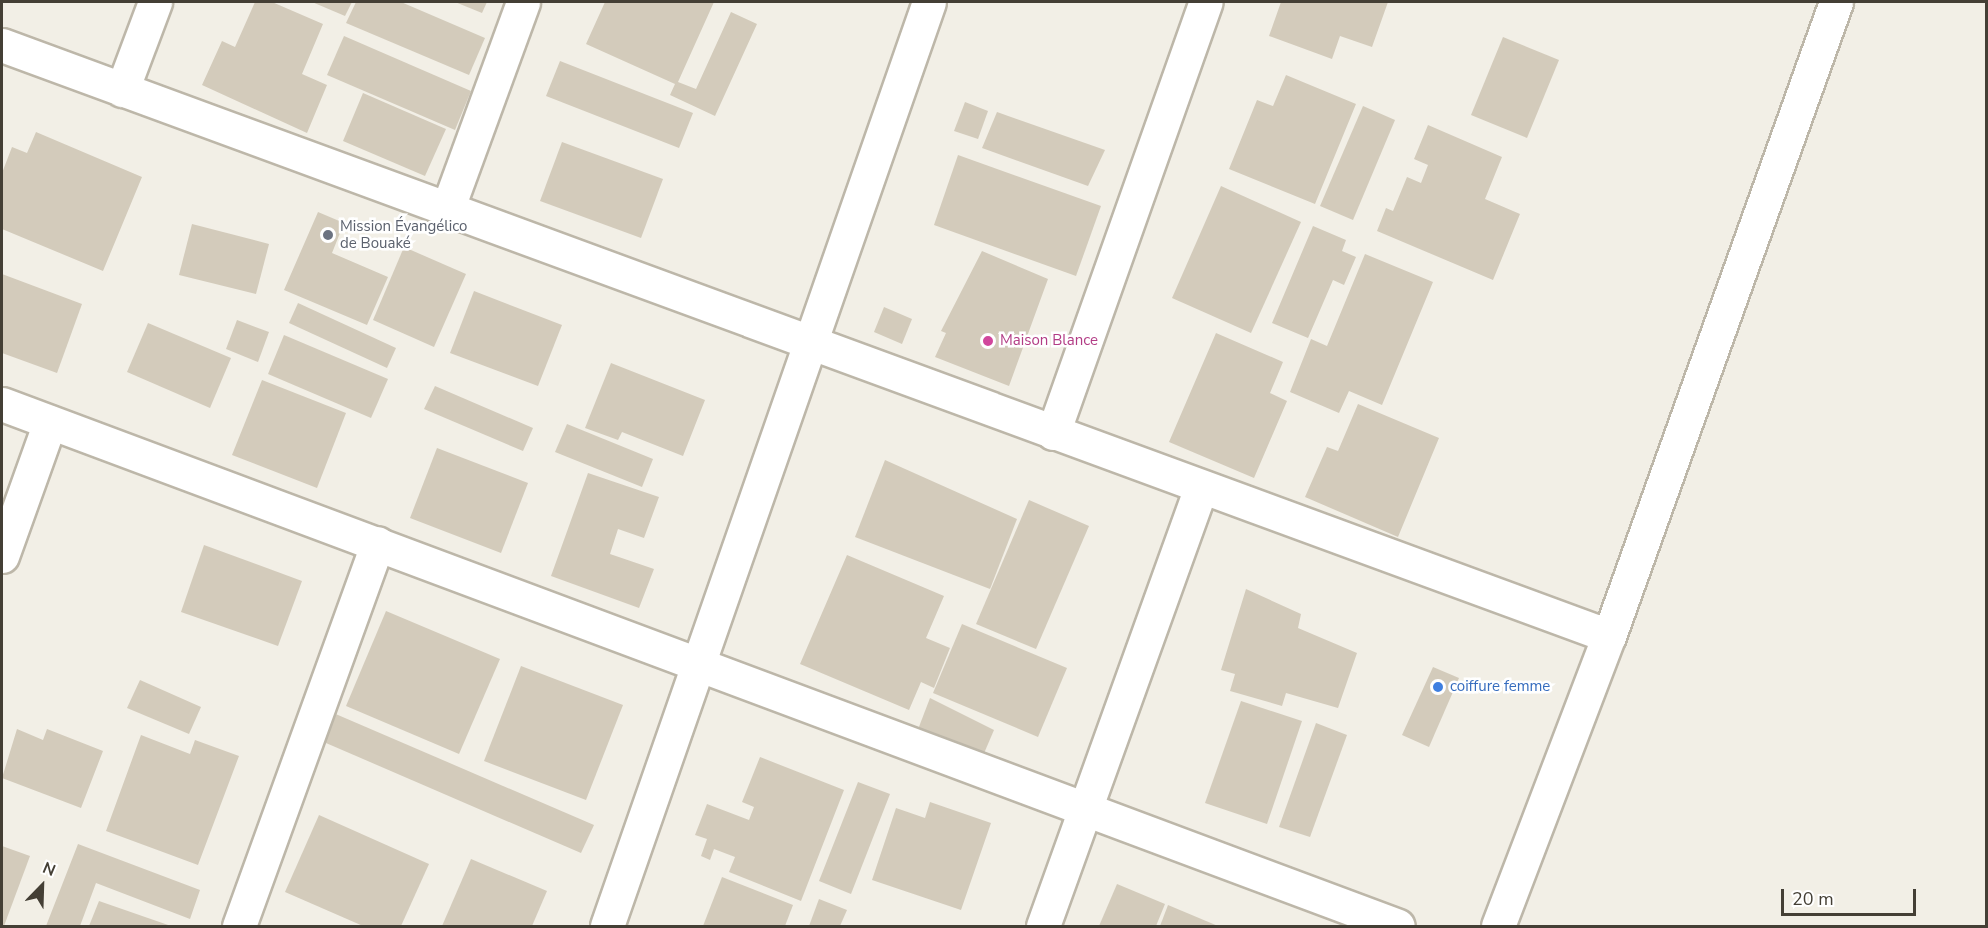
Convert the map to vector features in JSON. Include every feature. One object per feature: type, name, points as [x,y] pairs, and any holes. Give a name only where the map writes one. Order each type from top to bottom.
[{"type":"street","points":[[122,90],[155,2]]},
{"type":"street","points":[[447,210],[523,2]]},
{"type":"street","points":[[607,927],[928,2]]},
{"type":"street","points":[[1053,433],[1206,2]]},
{"type":"street","points":[[1498,927],[1609,636],[1836,2]]},
{"type":"street","points":[[2,45],[1201,488],[1609,636]]},
{"type":"street","points":[[2,404],[1086,807],[1398,927]]},
{"type":"street","points":[[2,556],[50,422]]},
{"type":"street","points":[[1043,927],[1201,488]]},
{"type":"street","points":[[239,927],[378,543]]},
{"type":"building","points":[[255,2],[272,2],[323,24],[302,74],[327,85],[307,133],[202,85],[222,41],[235,47]]},
{"type":"building","points":[[312,2],[352,2],[345,16]]},
{"type":"building","points":[[356,2],[401,2],[485,38],[469,75],[346,23]]},
{"type":"building","points":[[455,2],[487,2],[482,13]]},
{"type":"building","points":[[605,2],[714,2],[678,82],[696,89],[731,12],[757,24],[715,116],[670,95],[675,84],[586,44]]},
{"type":"building","points":[[1281,2],[1388,2],[1372,47],[1340,36],[1332,59],[1269,36]]},
{"type":"building","points":[[344,36],[471,91],[455,130],[327,75]]},
{"type":"building","points":[[1503,37],[1559,60],[1527,138],[1471,115]]},
{"type":"building","points":[[560,61],[693,113],[679,148],[546,96]]},
{"type":"building","points":[[1286,75],[1356,104],[1315,204],[1229,169],[1257,100],[1273,106]]},
{"type":"building","points":[[363,93],[446,129],[425,176],[343,141]]},
{"type":"building","points":[[965,102],[988,111],[978,139],[954,131]]},
{"type":"building","points":[[1363,106],[1395,120],[1353,220],[1320,206]]},
{"type":"building","points":[[997,112],[1105,150],[1088,186],[982,148]]},
{"type":"building","points":[[1428,125],[1502,157],[1485,199],[1520,214],[1493,280],[1377,231],[1386,208],[1393,211],[1407,177],[1421,183],[1428,165],[1414,159]]},
{"type":"building","points":[[36,132],[142,177],[103,271],[2,229],[2,173],[12,147],[27,153]]},
{"type":"building","points":[[562,142],[663,179],[641,238],[540,201]]},
{"type":"building","points":[[958,155],[1101,206],[1076,276],[934,225]]},
{"type":"building","points":[[1221,186],[1301,222],[1251,333],[1172,298]]},
{"type":"building","points":[[318,212],[344,223],[332,253],[388,277],[367,325],[284,290]]},
{"type":"building","points":[[192,224],[269,244],[256,294],[179,275]]},
{"type":"building","points":[[1313,226],[1346,240],[1342,251],[1356,257],[1344,285],[1333,280],[1308,338],[1272,323]]},
{"type":"building","points":[[404,247],[466,274],[434,347],[373,320]]},
{"type":"building","points":[[982,251],[1048,279],[1009,386],[935,357],[946,333],[941,331]]},
{"type":"building","points":[[1365,254],[1433,282],[1382,405],[1349,391],[1339,413],[1290,392],[1311,339],[1327,346]]},
{"type":"building","points":[[2,274],[82,304],[57,373],[2,353]]},
{"type":"building","points":[[474,291],[562,325],[538,386],[450,353]]},
{"type":"building","points":[[298,303],[396,348],[387,368],[289,323]]},
{"type":"building","points":[[884,307],[912,319],[902,344],[874,332]]},
{"type":"building","points":[[237,320],[269,332],[258,362],[226,349]]},
{"type":"building","points":[[148,323],[231,358],[210,408],[127,372]]},
{"type":"building","points":[[1216,333],[1283,362],[1270,393],[1287,401],[1254,478],[1169,442]]},
{"type":"building","points":[[284,335],[388,379],[371,418],[268,374]]},
{"type":"building","points":[[611,363],[705,400],[683,456],[622,432],[618,440],[585,428]]},
{"type":"building","points":[[262,380],[346,413],[317,488],[232,455]]},
{"type":"building","points":[[435,386],[533,428],[523,451],[424,409]]},
{"type":"building","points":[[1358,404],[1439,438],[1398,537],[1305,497],[1327,447],[1338,451]]},
{"type":"building","points":[[567,424],[653,459],[642,487],[555,452]]},
{"type":"building","points":[[437,448],[528,483],[501,553],[410,518]]},
{"type":"building","points":[[885,460],[1017,519],[990,589],[855,537]]},
{"type":"building","points":[[588,473],[659,497],[644,538],[618,529],[610,554],[654,569],[639,608],[551,576]]},
{"type":"building","points":[[1029,500],[1089,526],[1036,649],[976,624]]},
{"type":"building","points":[[204,545],[302,581],[278,646],[181,612]]},
{"type":"building","points":[[847,555],[944,596],[926,638],[950,648],[934,688],[921,682],[909,710],[800,664]]},
{"type":"building","points":[[1246,589],[1301,614],[1298,628],[1357,653],[1338,708],[1286,693],[1282,706],[1230,691],[1235,674],[1221,670]]},
{"type":"building","points":[[386,611],[500,659],[459,754],[346,706]]},
{"type":"building","points":[[962,624],[1067,668],[1038,737],[933,693]]},
{"type":"building","points":[[521,666],[623,705],[586,800],[484,761]]},
{"type":"building","points":[[1433,667],[1459,678],[1429,747],[1402,735]]},
{"type":"building","points":[[140,680],[201,707],[189,734],[127,708]]},
{"type":"building","points":[[930,698],[994,730],[982,758],[917,732]]},
{"type":"building","points":[[1241,701],[1302,721],[1267,824],[1205,803]]},
{"type":"building","points":[[331,712],[594,825],[581,853],[319,740]]},
{"type":"building","points":[[1316,723],[1347,735],[1310,837],[1279,827]]},
{"type":"building","points":[[17,729],[43,740],[47,729],[103,751],[81,808],[2,778]]},
{"type":"building","points":[[141,735],[190,754],[195,740],[239,756],[198,865],[106,831]]},
{"type":"building","points":[[760,757],[844,790],[801,901],[729,872],[735,857],[714,849],[710,860],[701,856],[707,839],[695,835],[707,804],[749,820],[754,807],[742,802]]},
{"type":"building","points":[[858,782],[890,794],[851,894],[819,881]]},
{"type":"building","points":[[930,802],[991,823],[961,910],[872,880],[896,808],[925,818]]},
{"type":"building","points":[[319,815],[429,864],[401,926],[363,926],[285,892]]},
{"type":"building","points":[[78,844],[200,890],[190,919],[96,883],[80,926],[46,926]]},
{"type":"building","points":[[2,846],[30,856],[4,926],[2,926]]},
{"type":"building","points":[[471,859],[547,891],[532,926],[442,926]]},
{"type":"building","points":[[722,877],[793,905],[785,926],[703,926]]},
{"type":"building","points":[[1117,884],[1165,904],[1156,926],[1099,926]]},
{"type":"building","points":[[819,899],[847,910],[840,926],[809,926]]},
{"type":"building","points":[[99,901],[171,926],[89,926]]},
{"type":"building","points":[[1168,905],[1218,926],[1160,926]]},
{"type":"place","name":"Mission Évangélico de Bouaké","points":[[328,235]]},
{"type":"place","name":"Maison Blance","points":[[988,341]]},
{"type":"place","name":"coiffure femme","points":[[1438,687]]}]
